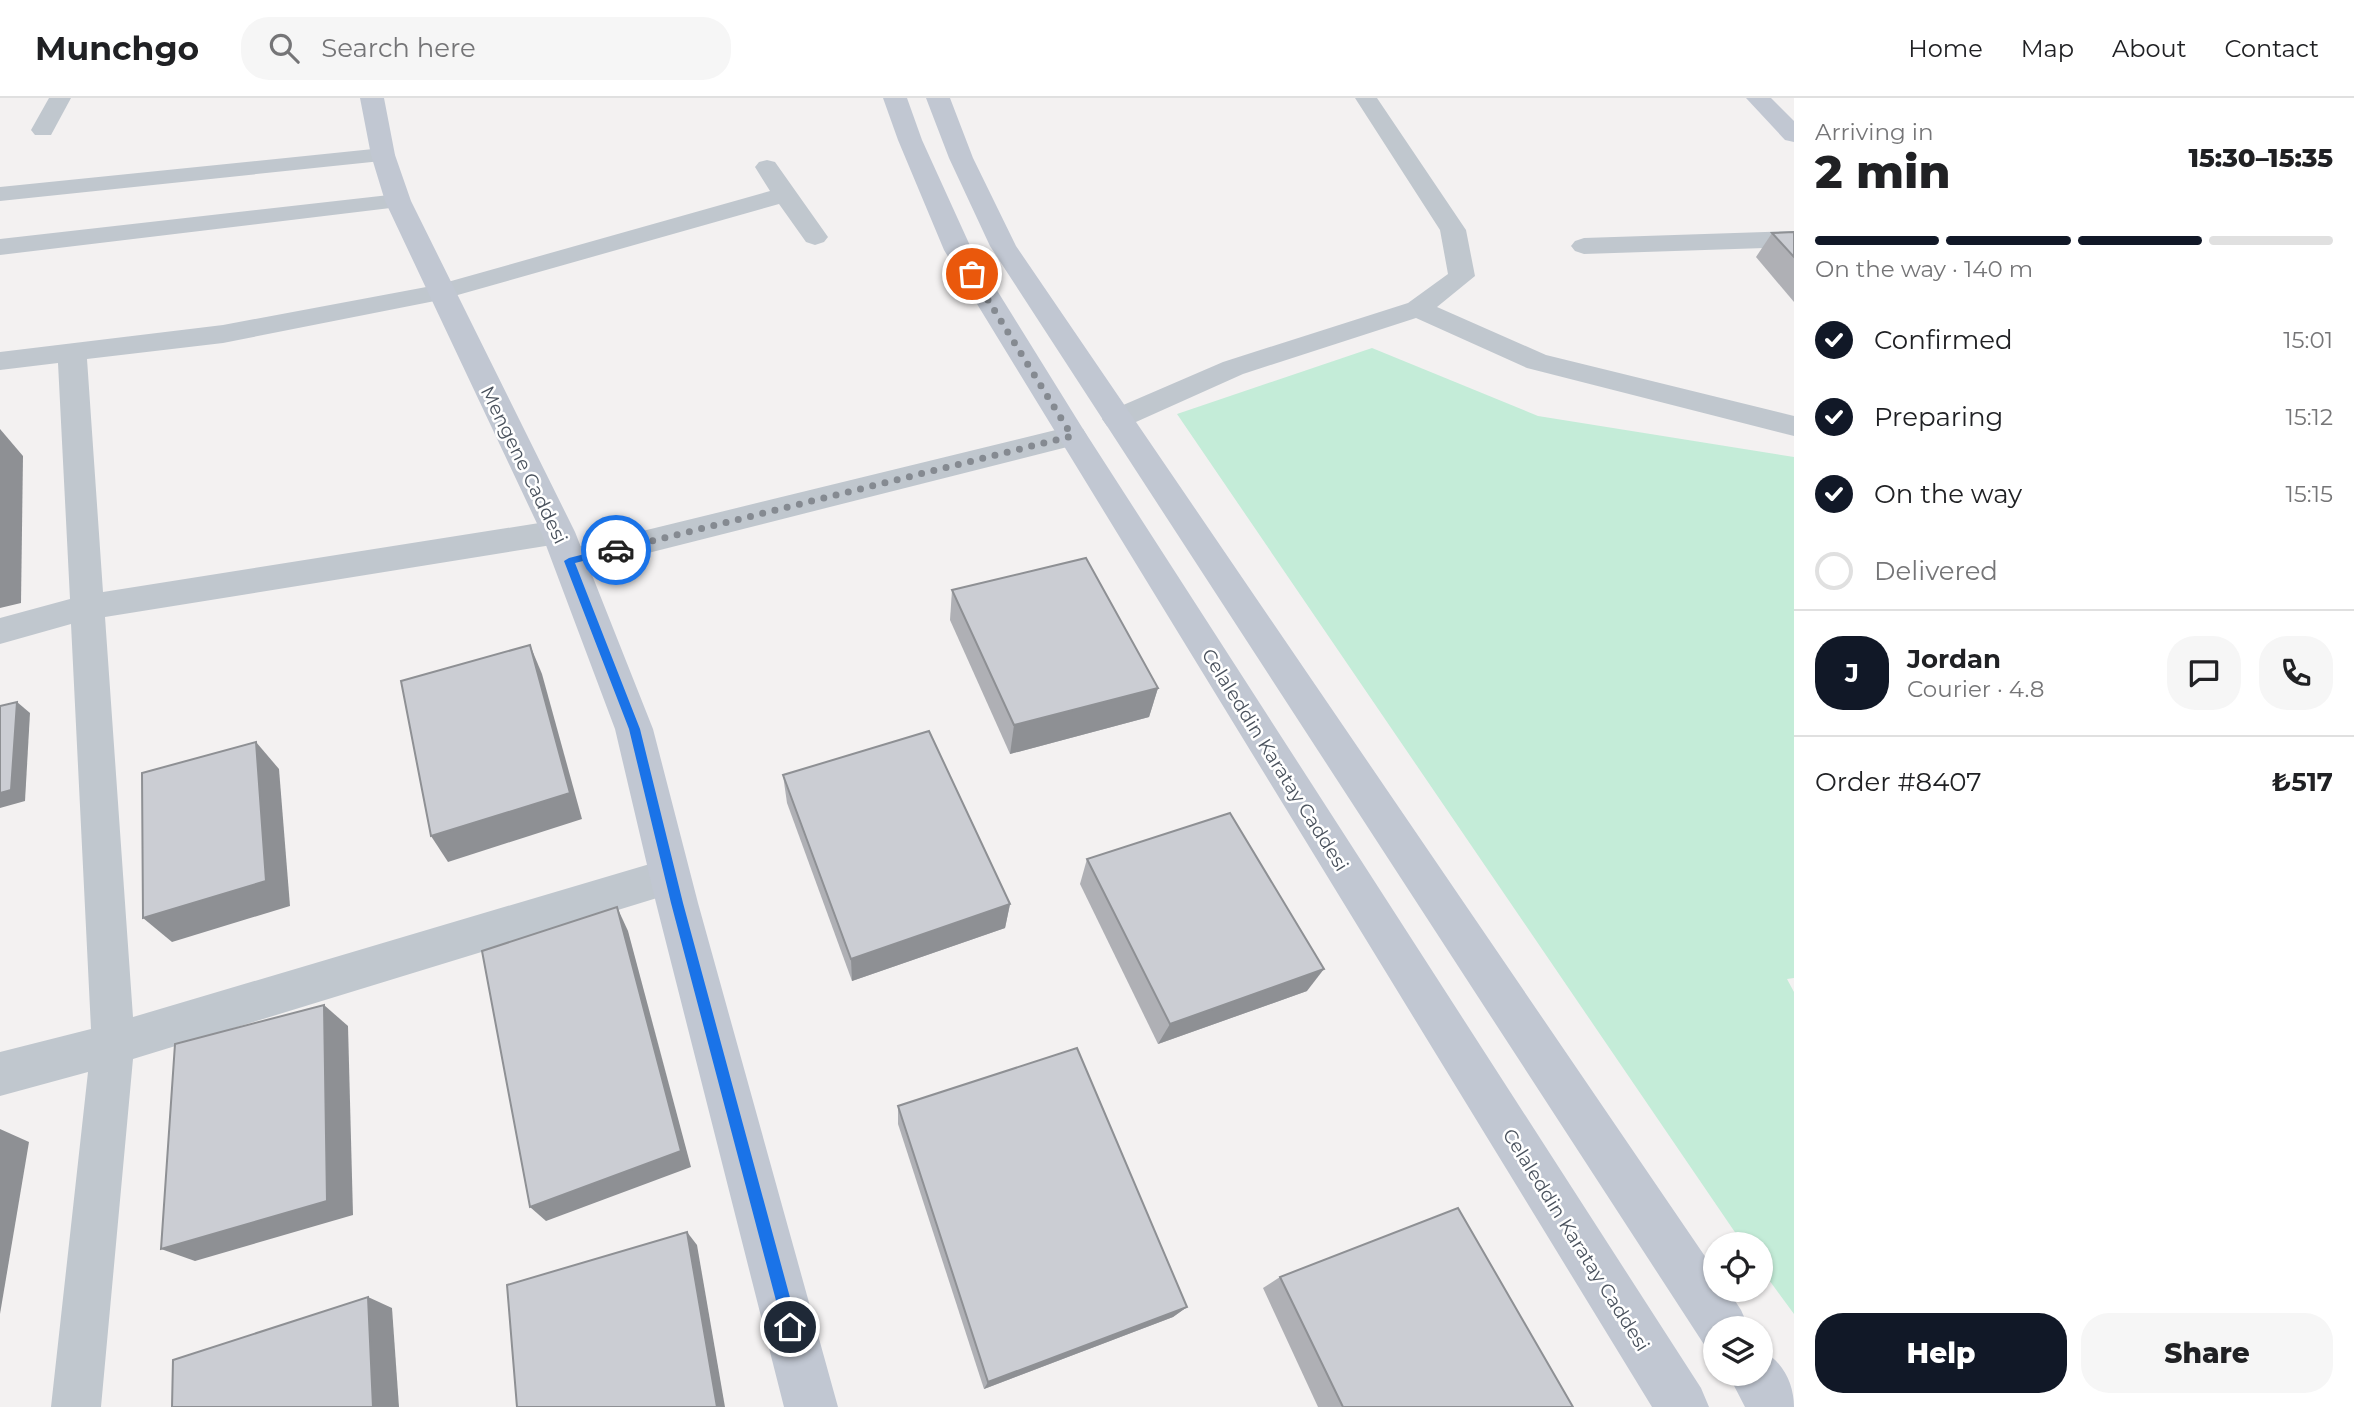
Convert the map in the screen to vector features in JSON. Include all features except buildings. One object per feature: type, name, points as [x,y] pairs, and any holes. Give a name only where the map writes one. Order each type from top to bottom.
[{"type":"main road","name":"Mengene Caddesi","points":[[372,98],[383,155],[398,201],[564,547],[634,729],[670,876],[811,1407]]},
{"type":"main road","name":"Celaleddin Karatay Caddesi","points":[[895,98],[910,140],[958,250],[1682,1407]]},
{"type":"main road","points":[[938,98],[961,158],[1003,246],[1715,1316]]},
{"type":"main road","points":[[1758,98],[1794,135]]},
{"type":"main road","points":[[1762,1386],[1776,1407]]},
{"type":"street","points":[[43,130],[60,98]]},
{"type":"street","points":[[1117,419],[1233,368],[1418,309],[1462,276],[1453,230],[1366,98]]},
{"type":"street","points":[[0,194],[383,155]]},
{"type":"street","points":[[767,167],[816,237]]},
{"type":"street","points":[[0,361],[223,334],[440,292],[785,195]]},
{"type":"street","points":[[0,247],[398,201]]},
{"type":"street","points":[[1584,246],[1794,239]]},
{"type":"street","points":[[1418,309],[1537,362],[1794,426]]},
{"type":"street","points":[[72,352],[113,1044],[76,1407]]},
{"type":"street","points":[[0,631],[87,607],[564,547],[1072,436]]},
{"type":"street","points":[[0,1074],[113,1044],[670,876]]},
{"type":"green space","points":[[1372,348],[1538,416],[1794,457],[1794,978],[1787,979],[1794,992],[1794,1314],[1773,1285],[1773,1232],[1735,1232],[1177,414]]},
{"type":"way so far","points":[[616,550],[1072,436],[972,274]]},
{"type":"route","points":[[616,550],[569,561],[634,729],[677,903],[790,1327]]}]
